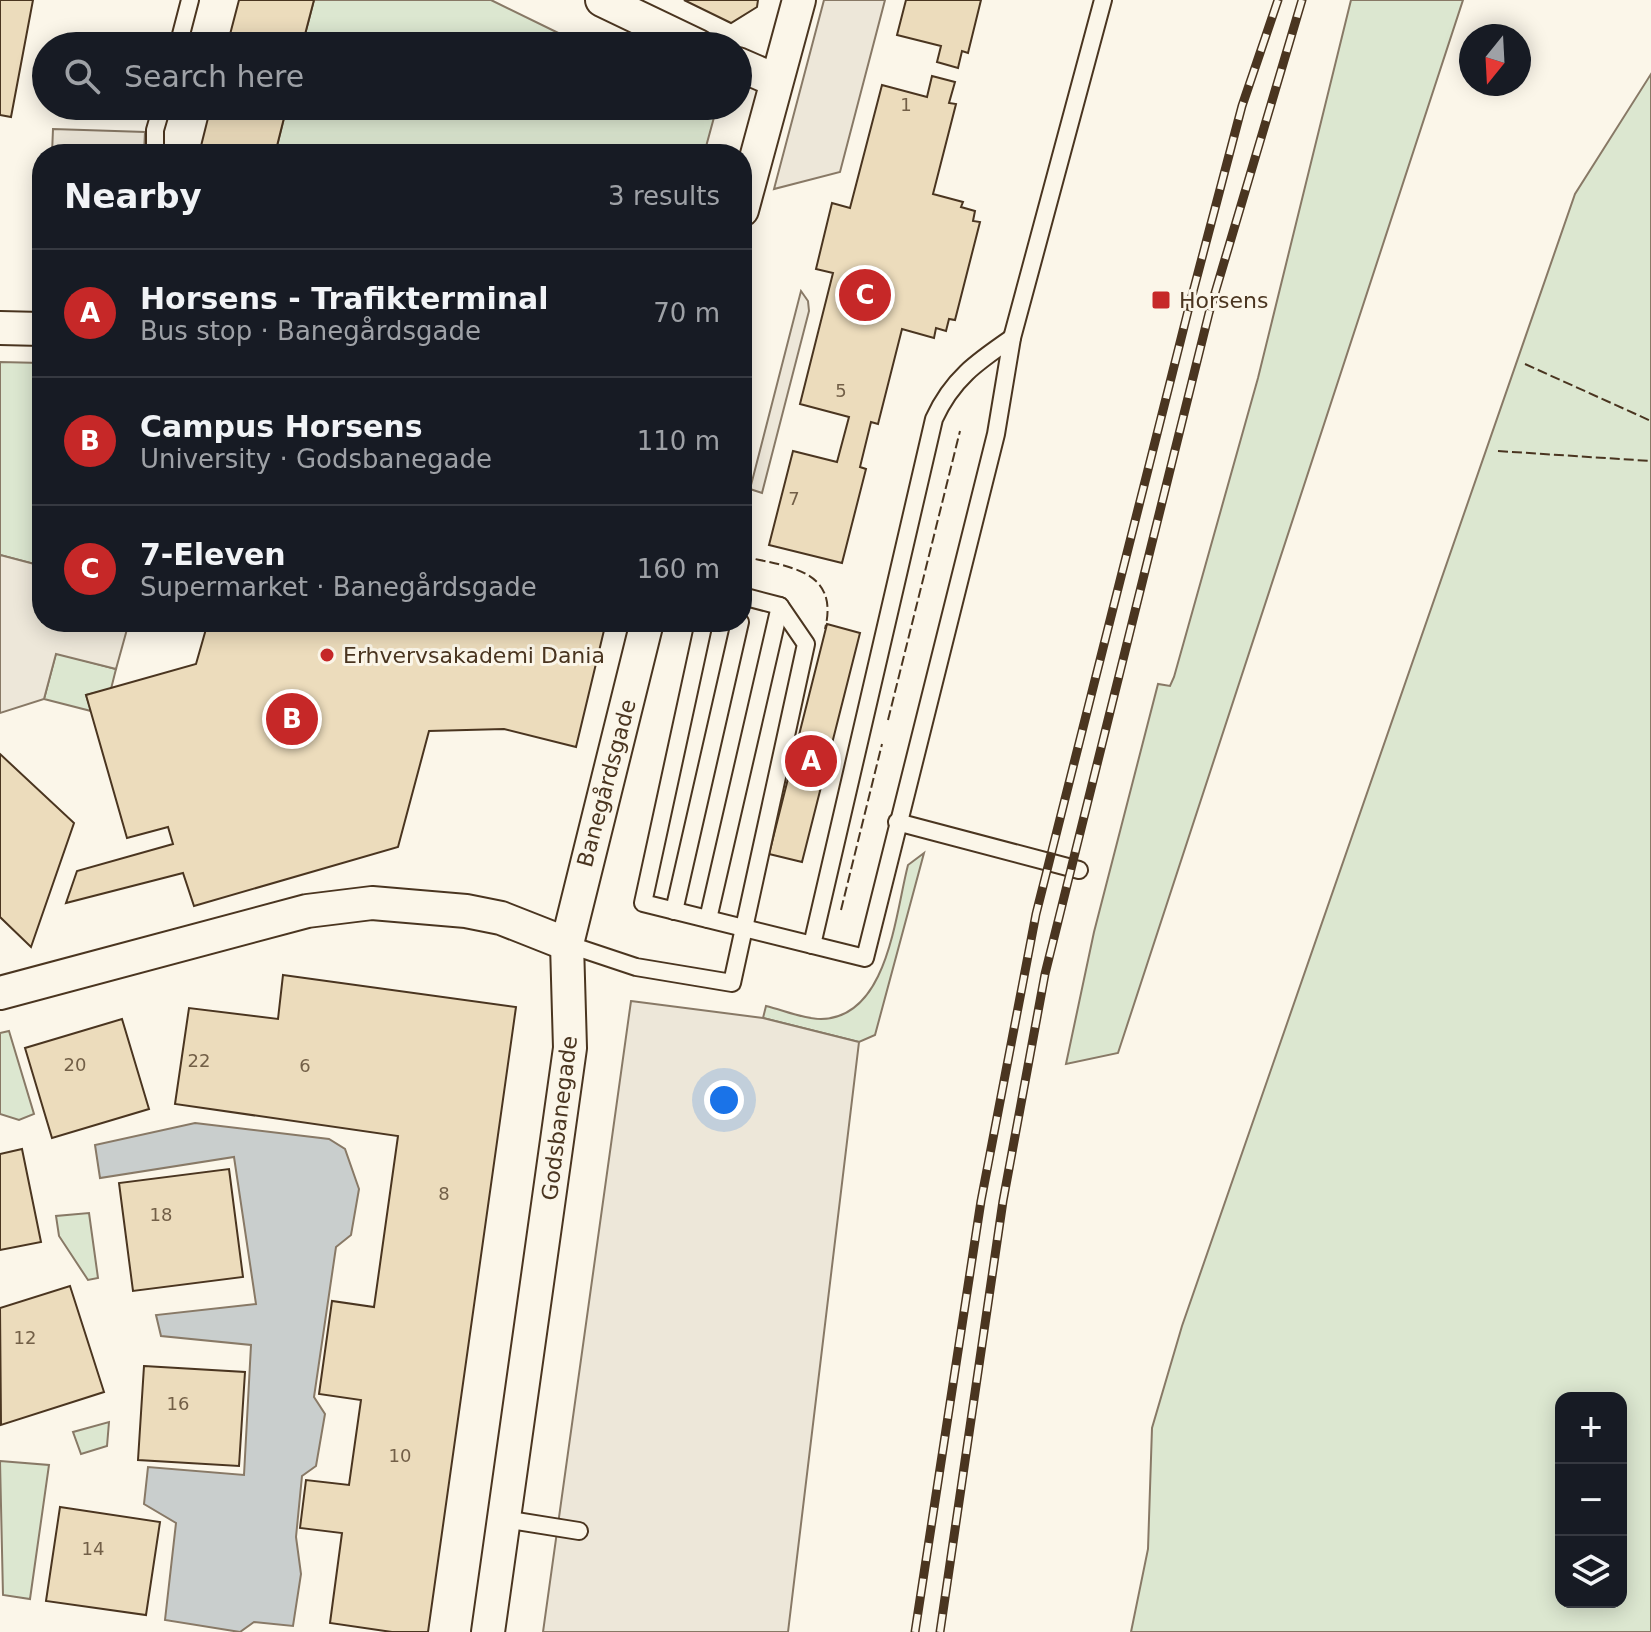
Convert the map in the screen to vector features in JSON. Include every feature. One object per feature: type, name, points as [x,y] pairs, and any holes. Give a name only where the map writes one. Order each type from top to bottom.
[{"type":"street","points":[[602,0],[669,32]]},
{"type":"street","points":[[752,171],[799,0]]},
{"type":"street","points":[[752,70],[775,80]]},
{"type":"street","points":[[0,328],[32,329]]},
{"type":"street","name":"Banegårdsgade","points":[[567,944],[645,632]]},
{"type":"street","points":[[0,993],[307,911],[372,903],[489,916],[567,944]]},
{"type":"street","name":"Godsbanegade","points":[[488,1632],[570,1048],[567,944]]},
{"type":"lane","points":[[182,32],[190,0]]},
{"type":"lane","points":[[702,632],[643,903],[865,958],[996,434],[1012,338],[1103,0]]},
{"type":"lane","points":[[155,144],[158,120]]},
{"type":"lane","points":[[812,945],[934,419],[945,393],[958,377],[1012,338]]},
{"type":"lane","points":[[752,604],[780,606]]},
{"type":"lane","points":[[708,919],[780,606]]},
{"type":"lane","points":[[567,944],[636,967],[732,983],[806,644],[780,606]]},
{"type":"lane","points":[[674,911],[738,632]]},
{"type":"lane","points":[[897,822],[1023,850],[1079,870]]},
{"type":"lane","points":[[504,1519],[579,1531]]},
{"type":"green space","points":[[314,0],[491,0],[556,32],[306,32]]},
{"type":"green space","points":[[1351,0],[1463,0],[1118,1053],[1066,1064],[1094,932],[1158,684],[1170,686],[1174,677],[1258,378]]},
{"type":"green space","points":[[1651,74],[1651,1632],[1131,1632],[1148,1549],[1152,1428],[1182,1326],[1575,194]]},
{"type":"green space","points":[[284,120],[713,120],[707,144],[278,144]]},
{"type":"green space","points":[[0,362],[32,363],[32,563],[0,555]]},
{"type":"green space","points":[[56,653],[116,669],[111,689],[86,695],[91,711],[44,699]]},
{"type":"green space","points":[[924,853],[875,1035],[859,1042],[763,1018],[766,1006],[821,1019],[843,1014],[861,1002],[875,983],[885,960],[908,865]]},
{"type":"green space","points":[[9,1031],[34,1114],[19,1120],[0,1114],[0,1033]]},
{"type":"green space","points":[[89,1213],[98,1278],[88,1280],[59,1236],[56,1216]]},
{"type":"green space","points":[[109,1422],[107,1446],[81,1454],[73,1432]]},
{"type":"green space","points":[[0,1461],[49,1465],[30,1599],[3,1595]]},
{"type":"shaded area","points":[[824,0],[885,0],[840,172],[774,189]]},
{"type":"shaded area","points":[[53,129],[145,132],[144,144],[52,144]]},
{"type":"shaded area","points":[[801,291],[808,301],[809,311],[762,493],[752,490]]},
{"type":"shaded area","points":[[0,555],[32,563],[32,632],[126,632],[116,669],[56,654],[44,699],[0,713]]},
{"type":"shaded area","points":[[631,1001],[763,1018],[859,1042],[788,1632],[543,1632]]},
{"type":"shaded area","points":[[195,1123],[329,1139],[345,1149],[359,1189],[351,1235],[336,1247],[314,1397],[325,1414],[316,1466],[302,1476],[296,1537],[301,1574],[293,1626],[254,1622],[240,1632],[165,1620],[176,1523],[144,1504],[148,1467],[244,1475],[251,1345],[161,1336],[156,1315],[256,1304],[234,1157],[100,1178],[95,1145]]},
{"type":"building","points":[[0,0],[33,0],[11,117],[0,115]]},
{"type":"building","points":[[239,0],[314,0],[306,32],[231,32]]},
{"type":"building","points":[[684,0],[758,0],[757,7],[731,23]]},
{"type":"building","points":[[906,0],[981,0],[968,53],[962,51],[958,68],[937,62],[941,46],[897,35]]},
{"type":"building","points":[[932,76],[955,82],[949,103],[956,104],[933,194],[963,202],[961,207],[975,211],[973,221],[980,222],[955,320],[949,319],[946,331],[936,328],[934,338],[902,329],[878,424],[871,422],[860,467],[866,469],[842,563],[769,545],[793,451],[837,462],[849,417],[800,404],[833,273],[816,269],[832,203],[850,208],[882,85],[927,97]]},
{"type":"building","points":[[208,120],[284,120],[278,144],[202,144]]},
{"type":"building","points":[[827,624],[860,633],[802,862],[769,854]]},
{"type":"building","points":[[205,632],[604,632],[576,747],[504,729],[429,731],[398,847],[194,906],[183,873],[66,903],[77,871],[173,844],[168,827],[127,838],[86,695],[196,664]]},
{"type":"building","points":[[0,754],[74,823],[31,947],[0,917]]},
{"type":"building","points":[[283,975],[516,1007],[428,1632],[392,1632],[330,1623],[342,1533],[300,1528],[306,1480],[349,1485],[361,1400],[319,1394],[332,1301],[374,1307],[398,1136],[175,1104],[189,1008],[278,1019]]},
{"type":"building","points":[[122,1019],[149,1109],[52,1138],[25,1048]]},
{"type":"building","points":[[22,1149],[41,1242],[0,1250],[0,1154]]},
{"type":"building","points":[[229,1169],[243,1277],[133,1291],[119,1183]]},
{"type":"building","points":[[70,1286],[104,1392],[1,1425],[0,1308]]},
{"type":"building","points":[[144,1366],[245,1372],[239,1466],[138,1460]]},
{"type":"building","points":[[60,1507],[160,1522],[146,1615],[46,1601]]},
{"type":"railway","points":[[915,1632],[981,1201],[1036,914],[1242,106],[1278,0]]},
{"type":"railway","points":[[940,1632],[1003,1201],[1045,974],[1209,313],[1302,0]]},
{"type":"fence","points":[[1525,364],[1651,421]]},
{"type":"fence","points":[[888,720],[960,431]]},
{"type":"fence","points":[[1498,451],[1651,461]]},
{"type":"fence","points":[[752,558],[792,568],[817,582],[825,593],[828,609],[825,629]]},
{"type":"fence","points":[[841,910],[882,744]]},
{"type":"place","name":"7-Eleven","points":[[865,295]]},
{"type":"place","name":"Horsens","points":[[1161,300]]},
{"type":"place","name":"Erhvervsakademi Dania","points":[[327,655]]},
{"type":"place","name":"Campus Horsens","points":[[292,719]]},
{"type":"place","name":"Horsens - Trafikterminal","points":[[811,761]]}]
